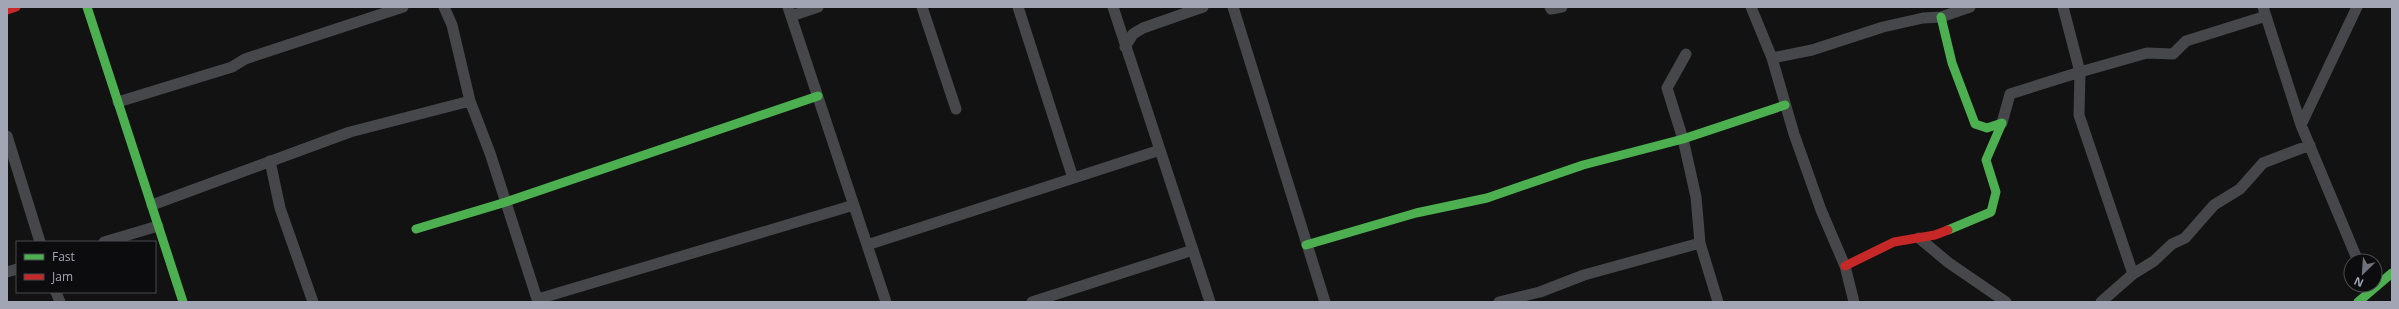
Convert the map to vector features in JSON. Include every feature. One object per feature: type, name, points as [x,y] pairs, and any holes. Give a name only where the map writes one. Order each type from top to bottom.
[{"type":"street","points":[[7,10],[16,7]]},
{"type":"street","points":[[88,7],[183,302]]},
{"type":"street","points":[[118,102],[232,67],[245,59],[403,7]]},
{"type":"street","points":[[444,7],[452,25],[470,101],[506,202],[538,300],[854,205]]},
{"type":"street","points":[[818,7],[790,11],[886,302]]},
{"type":"street","points":[[922,7],[956,109]]},
{"type":"street","points":[[1018,7],[1073,178]]},
{"type":"street","points":[[1113,7],[1210,302]]},
{"type":"street","points":[[1126,47],[1133,34],[1143,28],[1203,7]]},
{"type":"street","points":[[1233,7],[1325,302]]},
{"type":"street","points":[[1550,7],[1551,9],[1562,7]]},
{"type":"street","points":[[1751,7],[1772,58],[1785,105],[1821,210],[1845,266],[1854,302]]},
{"type":"street","points":[[1772,58],[1812,50],[1882,27],[1923,18],[1940,17],[1970,7]]},
{"type":"street","points":[[2064,7],[2080,72],[2079,115],[2133,274]]},
{"type":"street","points":[[2301,125],[2357,7]]},
{"type":"street","points":[[1845,266],[1894,242],[1935,235],[1991,212],[1996,192],[1986,160],[2002,123],[2010,94],[2147,53],[2172,54],[2186,41],[2265,12],[2301,125],[2355,253]]},
{"type":"street","points":[[1940,17],[1952,63],[1975,124],[1987,128],[2002,123]]},
{"type":"street","points":[[1686,54],[1667,88],[1683,139],[1696,197],[1700,243],[1718,302]]},
{"type":"street","points":[[416,229],[506,202],[818,96]]},
{"type":"street","points":[[152,205],[350,132],[470,101]]},
{"type":"street","points":[[1306,245],[1416,213],[1487,198],[1583,165],[1683,139],[1785,105]]},
{"type":"street","points":[[7,136],[40,241]]},
{"type":"street","points":[[2101,302],[2133,274],[2154,261],[2172,244],[2185,238],[2214,205],[2240,190],[2263,163],[2310,145]]},
{"type":"street","points":[[867,245],[1160,150]]},
{"type":"street","points":[[270,161],[280,208],[313,302]]},
{"type":"street","points":[[107,241],[158,226]]},
{"type":"street","points":[[1919,238],[1949,263],[2006,302]]},
{"type":"street","points":[[1498,302],[1540,292],[1584,274],[1700,243]]},
{"type":"street","points":[[1032,302],[1193,250]]},
{"type":"street","points":[[2383,279],[2392,273]]},
{"type":"street","points":[[2358,302],[2365,293]]},
{"type":"traffic: fast","points":[[87,7],[183,302]]},
{"type":"traffic: fast","points":[[1941,17],[1952,63],[1975,124],[1987,128],[2002,123],[1986,160],[1996,192],[1991,212],[1948,230]]},
{"type":"traffic: fast","points":[[416,229],[506,202],[818,96]]},
{"type":"traffic: fast","points":[[1306,245],[1416,213],[1487,198],[1583,165],[1683,139],[1785,105]]},
{"type":"traffic: fast","points":[[2358,302],[2392,273]]},
{"type":"traffic: jam","points":[[7,10],[16,7]]},
{"type":"traffic: jam","points":[[1845,266],[1894,242],[1935,235],[1948,230]]}]
